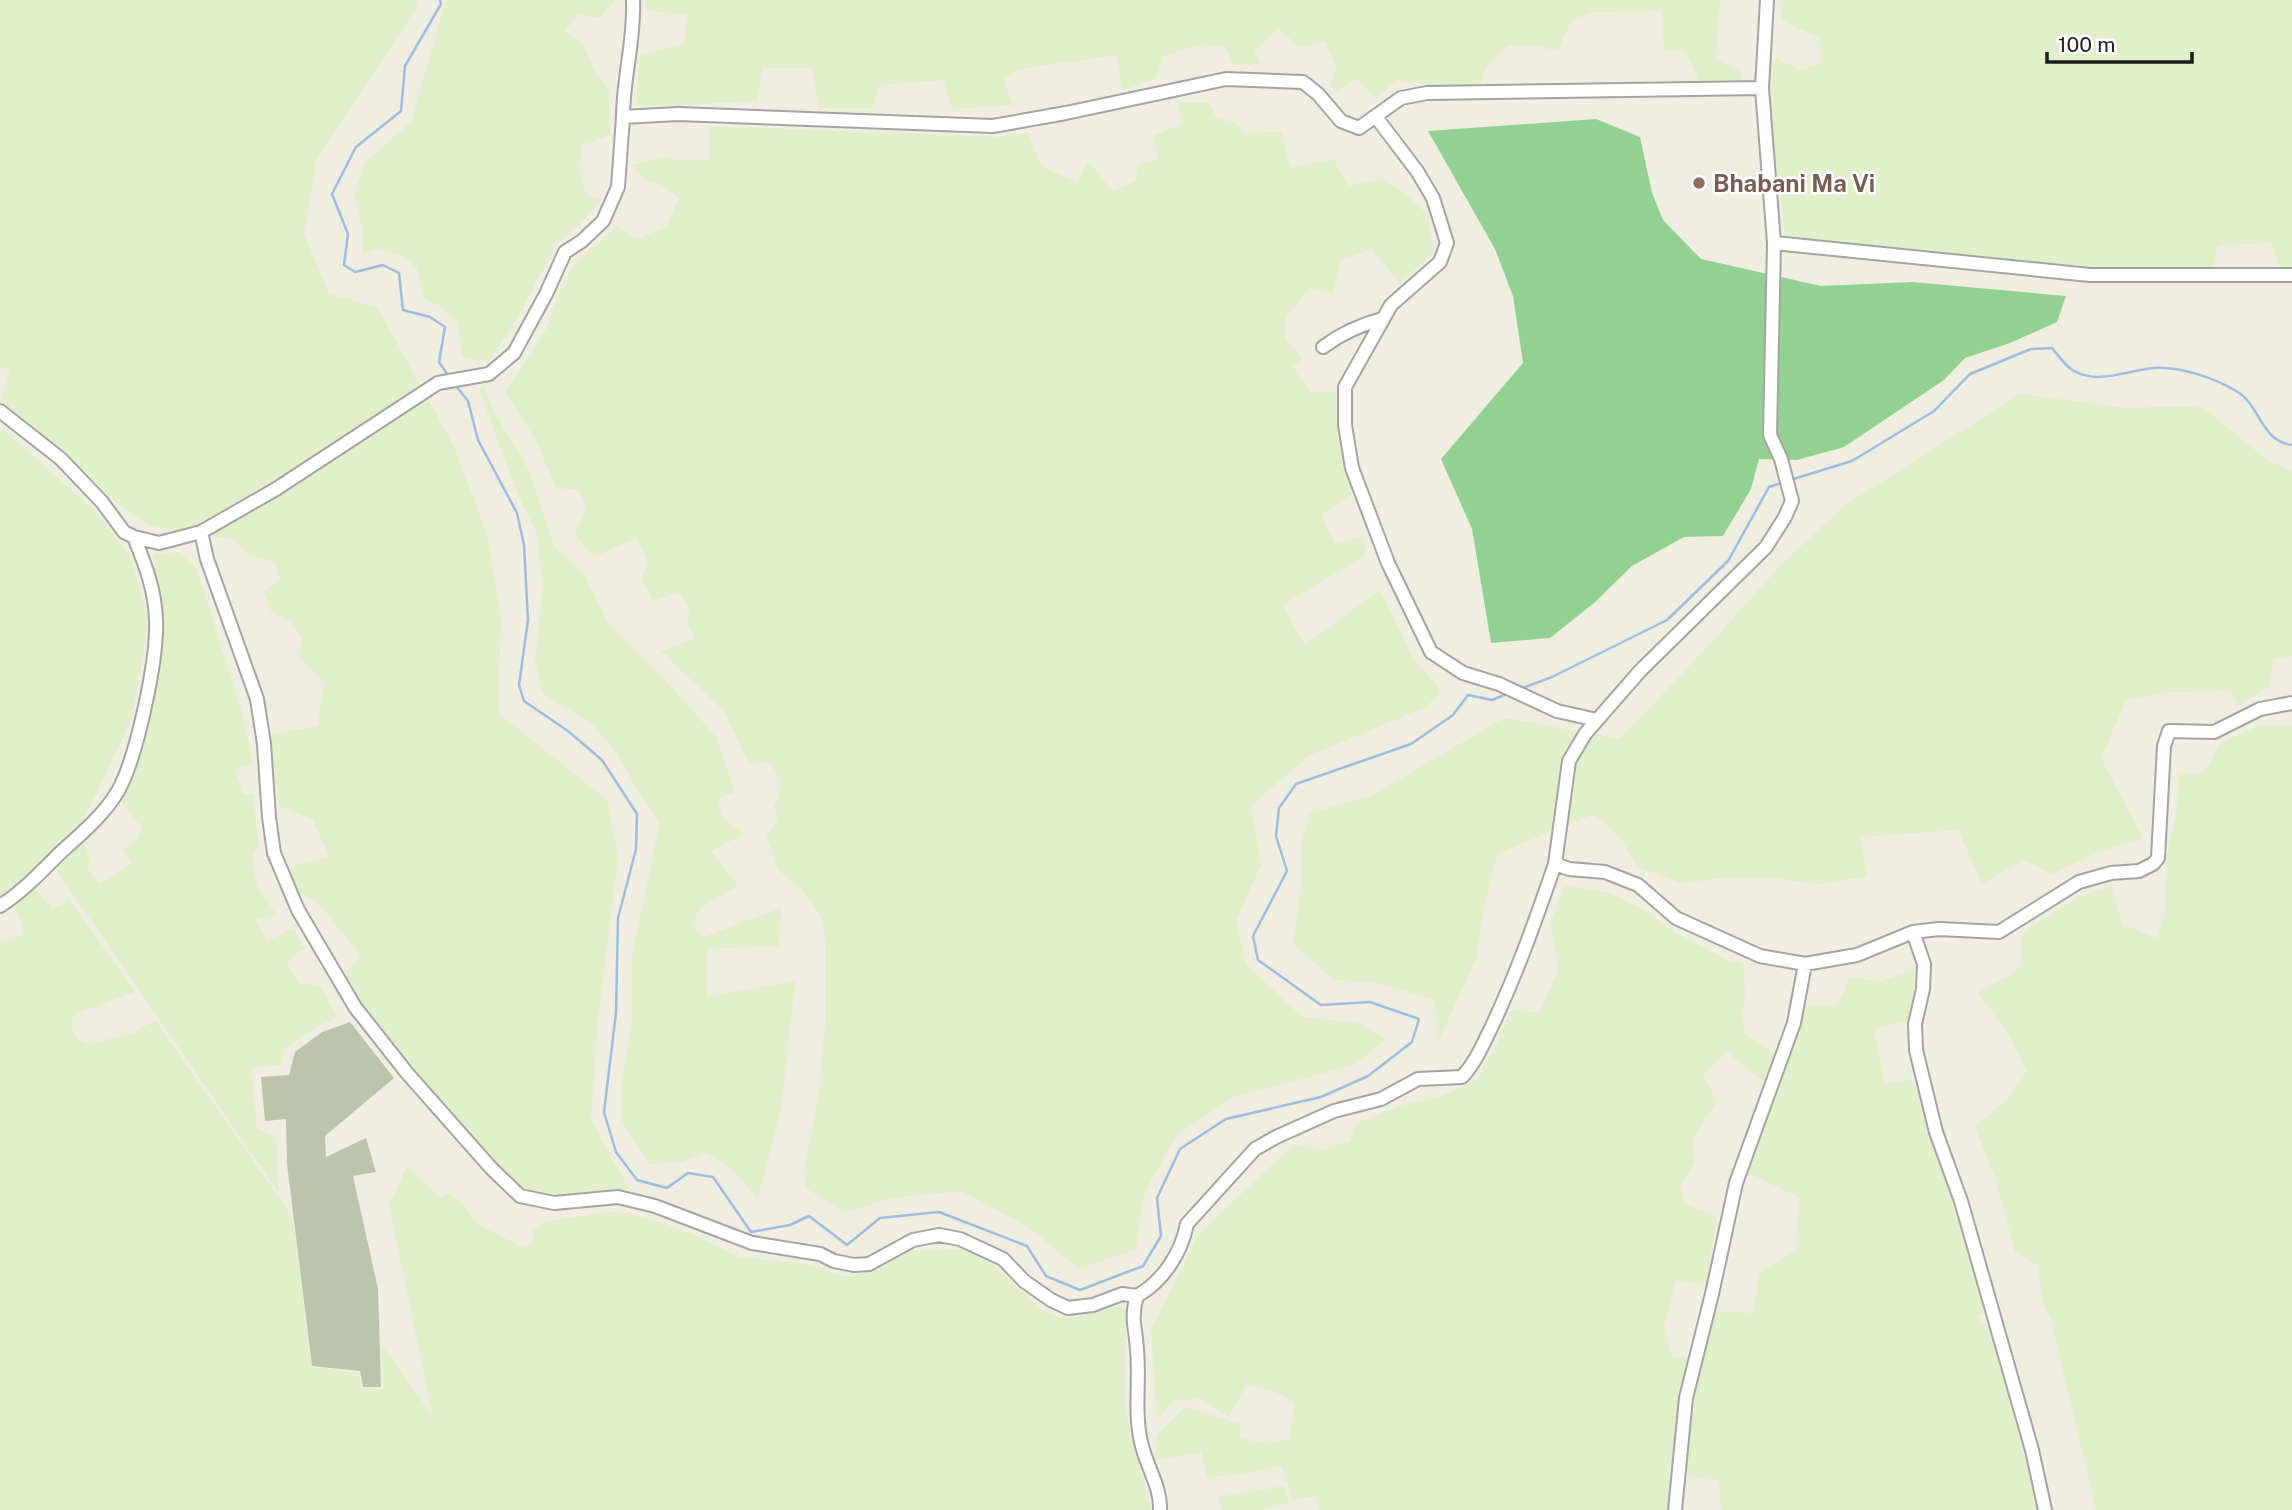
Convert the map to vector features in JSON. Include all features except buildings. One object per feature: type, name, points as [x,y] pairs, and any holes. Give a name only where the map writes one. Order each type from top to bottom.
[{"type":"street","points":[[0,411],[61,459],[102,502],[124,532],[159,543],[201,532],[276,489],[438,383],[489,374],[514,353],[565,253],[603,220],[618,187],[623,89],[634,18],[633,0]]},
{"type":"street","points":[[201,532],[207,559],[257,699],[274,853],[298,910],[355,1007],[415,1082],[491,1168],[520,1196],[554,1203],[618,1197],[655,1206],[752,1243],[820,1254],[834,1261],[854,1265],[869,1264],[913,1240],[939,1235],[960,1239],[1003,1259],[1024,1280],[1051,1300],[1068,1308],[1093,1305],[1122,1294],[1137,1296],[1153,1287],[1166,1273],[1184,1238],[1187,1224],[1255,1149],[1334,1111],[1381,1099],[1418,1079],[1462,1077],[1472,1067],[1531,937],[1555,864],[1569,761],[1585,734],[1640,671],[1766,547],[1785,517],[1792,500],[1770,435],[1774,243],[1762,88],[1767,0]]},
{"type":"street","points":[[623,117],[677,114],[993,126],[1226,79],[1303,82],[1318,94],[1341,121],[1359,128],[1401,98],[1427,93],[1762,88]]},
{"type":"street","points":[[1376,117],[1417,171],[1433,198],[1447,243],[1440,262],[1391,305],[1345,387],[1345,425],[1352,468],[1388,563],[1431,652],[1463,673],[1499,684],[1558,710],[1597,720]]},
{"type":"street","points":[[1774,243],[2090,275],[2292,275]]},
{"type":"street","points":[[1323,346],[1360,324],[1382,318]]},
{"type":"street","points":[[0,906],[15,897],[90,825],[118,791],[126,771],[138,735],[156,619],[150,579],[134,537]]},
{"type":"street","points":[[1555,864],[1569,869],[1605,872],[1616,876],[1638,885],[1676,918],[1760,956],[1805,964],[1857,955],[1913,932],[1939,929],[2000,932],[2078,882],[2111,873],[2139,871],[2153,864],[2158,858],[2164,746],[2169,730],[2214,732],[2260,709],[2292,704]]},
{"type":"street","points":[[1913,932],[1924,964],[1923,989],[1914,1024],[1916,1050],[1936,1132],[1961,1201],[2032,1450],[2045,1510]]},
{"type":"street","points":[[1675,1510],[1686,1398],[1736,1183],[1794,1023],[1805,964]]},
{"type":"street","points":[[1137,1296],[1132,1312],[1138,1350],[1141,1443],[1160,1497],[1160,1510]]},
{"type":"shaded area","points":[[0,0],[417,0],[418,5],[316,160],[304,234],[329,294],[377,307],[454,446],[487,534],[501,617],[498,713],[607,800],[618,856],[598,1019],[591,1120],[629,1189],[533,1206],[476,1147],[389,1048],[340,979],[361,955],[318,903],[294,890],[291,867],[329,856],[313,820],[278,805],[270,735],[318,726],[324,682],[298,657],[303,639],[292,623],[271,611],[264,592],[280,580],[275,562],[248,555],[235,540],[150,526],[114,501],[64,451],[0,403],[10,369],[0,368]]},
{"type":"shaded area","points":[[446,0],[615,0],[599,18],[579,14],[565,31],[582,43],[596,73],[609,90],[610,135],[581,146],[580,171],[586,195],[602,199],[585,219],[556,245],[513,326],[488,363],[462,357],[458,323],[441,306],[424,299],[417,268],[402,256],[377,248],[363,254],[363,230],[354,194],[365,163],[411,122]]},
{"type":"shaded area","points":[[645,0],[1720,0],[1716,59],[1742,72],[1742,84],[1699,82],[1686,51],[1664,51],[1662,11],[1592,12],[1571,20],[1558,51],[1533,45],[1508,45],[1485,68],[1481,86],[1435,85],[1397,80],[1376,98],[1355,78],[1337,92],[1330,85],[1337,67],[1325,41],[1300,47],[1278,29],[1254,51],[1260,64],[1234,65],[1225,47],[1202,44],[1163,56],[1156,78],[1122,91],[1117,55],[1019,69],[1003,79],[1013,105],[952,109],[944,80],[879,85],[872,108],[819,108],[812,68],[762,68],[757,101],[640,107],[636,100],[640,55],[684,44],[687,15],[646,10]]},
{"type":"shaded area","points":[[1780,0],[2292,0],[2292,273],[2281,274],[2272,243],[2218,245],[2213,269],[2021,265],[1786,242],[1769,117],[1774,58],[1801,70],[1821,63],[1819,38],[1781,20]]},
{"type":"shaded area","points":[[1178,102],[1208,103],[1217,118],[1236,123],[1243,133],[1282,132],[1290,168],[1333,159],[1349,186],[1381,179],[1404,192],[1428,215],[1433,254],[1400,283],[1372,249],[1340,261],[1333,294],[1310,288],[1286,317],[1285,338],[1303,359],[1292,366],[1310,392],[1338,392],[1342,448],[1353,494],[1321,515],[1335,544],[1364,536],[1365,556],[1282,605],[1305,645],[1380,590],[1412,656],[1441,691],[1426,707],[1308,756],[1251,806],[1261,865],[1236,921],[1246,964],[1302,1017],[1358,1023],[1386,1039],[1354,1065],[1233,1097],[1177,1135],[1144,1193],[1136,1249],[1079,1269],[1030,1228],[961,1191],[891,1198],[844,1213],[806,1188],[804,1171],[819,1094],[825,1025],[825,937],[820,915],[801,889],[778,870],[766,836],[778,820],[774,806],[779,797],[780,780],[770,762],[749,764],[724,711],[661,651],[695,639],[688,626],[689,608],[680,592],[653,601],[642,578],[648,562],[636,538],[594,557],[575,535],[586,507],[579,490],[556,488],[536,440],[505,392],[546,329],[573,266],[617,226],[637,239],[666,227],[679,199],[666,187],[644,179],[632,165],[667,157],[679,161],[709,159],[709,126],[996,137],[1028,133],[1041,166],[1077,183],[1088,162],[1113,191],[1136,181],[1137,166],[1158,159],[1153,136],[1182,124]]},
{"type":"shaded area","points":[[484,387],[495,414],[529,470],[554,546],[584,575],[609,624],[667,682],[716,737],[735,792],[718,798],[722,817],[744,834],[711,851],[738,886],[701,907],[691,925],[703,937],[781,908],[779,946],[706,949],[707,997],[795,981],[782,1103],[758,1198],[727,1165],[706,1153],[682,1162],[649,1164],[622,1121],[622,1079],[632,1023],[632,956],[660,822],[639,793],[617,753],[592,724],[542,693],[535,660],[543,588],[537,534],[516,490],[479,389]]},
{"type":"shaded area","points":[[2020,394],[2124,408],[2201,406],[2267,460],[2292,471],[2292,656],[2273,658],[2270,686],[2238,706],[2231,691],[2167,692],[2126,700],[2101,758],[2143,838],[2097,853],[2052,874],[2024,860],[1982,884],[1958,830],[1861,837],[1867,876],[1818,884],[1773,878],[1723,878],[1681,883],[1638,867],[1620,837],[1594,814],[1497,854],[1481,921],[1477,956],[1437,1045],[1435,1000],[1373,982],[1334,980],[1293,943],[1301,888],[1302,841],[1310,813],[1371,796],[1504,718],[1620,739],[1781,565],[1844,506]]},
{"type":"shaded area","points":[[0,428],[95,511],[130,556],[149,620],[132,718],[83,821],[43,861],[44,864],[0,901]]},
{"type":"shaded area","points":[[179,552],[196,568],[241,708],[253,764],[235,768],[244,794],[253,794],[259,844],[252,856],[257,886],[276,914],[256,920],[267,941],[294,928],[305,950],[299,951],[286,964],[300,984],[320,985],[337,1018],[317,1026],[285,1049],[280,1065],[251,1067],[257,1129],[276,1136],[279,1193],[55,868],[84,843],[91,861],[86,866],[99,884],[132,864],[123,849],[138,839],[142,828],[120,800],[142,745],[162,631],[153,555]]},
{"type":"shaded area","points":[[2261,725],[2292,726],[2292,1510],[2096,1510],[2051,1320],[2042,1301],[2038,1265],[2015,1252],[1995,1177],[1975,1127],[2010,1097],[2027,1071],[2008,1034],[1978,992],[2011,975],[2021,965],[2021,934],[2079,896],[2111,886],[2123,925],[2157,938],[2165,911],[2167,853],[2176,816],[2179,775],[2205,772],[2220,743]]},
{"type":"shaded area","points":[[1564,886],[1610,893],[1648,912],[1675,932],[1727,960],[1743,963],[1745,993],[1742,1014],[1745,1035],[1777,1054],[1763,1081],[1726,1051],[1703,1075],[1717,1102],[1693,1141],[1695,1162],[1680,1186],[1685,1204],[1717,1216],[1706,1284],[1676,1281],[1664,1325],[1672,1357],[1691,1358],[1682,1392],[1667,1510],[1319,1510],[1315,1496],[1293,1500],[1281,1466],[1236,1475],[1207,1477],[1201,1452],[1154,1460],[1157,1435],[1185,1407],[1241,1424],[1239,1438],[1267,1444],[1289,1439],[1295,1403],[1272,1390],[1247,1384],[1229,1417],[1202,1399],[1174,1400],[1157,1419],[1151,1330],[1198,1235],[1293,1145],[1324,1150],[1350,1141],[1355,1124],[1399,1106],[1442,1096],[1478,1079],[1510,1011],[1540,1012],[1558,971],[1551,923]]},
{"type":"shaded area","points":[[34,888],[52,908],[69,899],[135,992],[78,1013],[71,1019],[72,1032],[79,1040],[89,1044],[133,1033],[155,1020],[293,1218],[312,1367],[359,1373],[362,1388],[383,1389],[382,1345],[433,1417],[389,1205],[407,1167],[440,1198],[445,1194],[451,1195],[462,1202],[477,1224],[524,1248],[532,1244],[533,1231],[543,1222],[607,1212],[628,1213],[660,1222],[693,1234],[739,1257],[805,1264],[844,1276],[855,1276],[909,1251],[962,1249],[989,1262],[1042,1310],[1061,1318],[1084,1316],[1119,1306],[1126,1309],[1126,1414],[1151,1510],[0,1510],[0,941],[15,939],[23,934],[22,922],[13,903]]},
{"type":"shaded area","points":[[1915,969],[1918,987],[1910,1020],[1874,1029],[1885,1084],[1912,1080],[1925,1109],[1986,1312],[1978,1315],[1981,1325],[1989,1325],[2037,1502],[2036,1510],[1721,1510],[1719,1481],[1684,1475],[1688,1405],[1716,1311],[1753,1313],[1760,1272],[1795,1251],[1800,1198],[1745,1171],[1803,1006],[1838,1005],[1849,978],[1881,981]]},
{"type":"shaded area","points":[[350,1022],[394,1078],[325,1136],[326,1157],[366,1138],[376,1172],[353,1176],[378,1289],[381,1387],[363,1387],[360,1371],[312,1366],[287,1164],[286,1119],[265,1121],[261,1077],[289,1075],[295,1052],[322,1032]]},
{"type":"shaded area","points":[[1284,1486],[1289,1502],[1262,1510],[1222,1510],[1218,1497]]},
{"type":"green space","points":[[1596,119],[1640,137],[1652,193],[1663,220],[1701,259],[1821,286],[1912,282],[2066,296],[2057,322],[2010,343],[1965,358],[1944,380],[1844,447],[1797,460],[1759,459],[1751,489],[1723,536],[1684,537],[1632,566],[1594,603],[1550,638],[1491,643],[1472,529],[1441,459],[1523,363],[1513,296],[1495,249],[1428,131]]},
{"type":"waterway","points":[[440,0],[441,4],[405,66],[401,111],[356,147],[332,194],[348,234],[344,265],[355,272],[383,265],[399,273],[403,310],[430,317],[445,327],[439,362],[450,378]]},
{"type":"waterway","points":[[1790,480],[1852,461],[1934,411],[1970,374],[2031,349],[2052,348],[2071,369],[2094,377],[2154,368],[2185,371],[2207,377],[2244,397],[2273,437],[2292,445]]},
{"type":"waterway","points":[[456,386],[468,401],[478,440],[517,513],[524,545],[528,620],[519,685],[524,701],[568,731],[602,760],[637,814],[636,849],[618,918],[616,1013],[604,1112],[616,1152],[637,1180],[667,1188],[688,1173],[713,1177],[751,1232],[790,1225],[809,1216],[847,1245],[880,1218],[939,1212],[1027,1246],[1046,1276],[1080,1290],[1143,1266],[1161,1236],[1157,1198],[1180,1149],[1226,1119],[1321,1097],[1368,1076],[1412,1042],[1419,1019],[1370,1002],[1321,1005],[1258,960],[1253,936],[1287,871],[1276,836],[1279,808],[1296,784],[1411,744],[1453,715],[1468,695],[1492,700],[1507,694]]},
{"type":"waterway","points":[[1520,689],[1552,677],[1667,620],[1728,561],[1769,487],[1784,482]]},
{"type":"place","name":"Bhabani Ma Vi","points":[[1699,183]]}]
